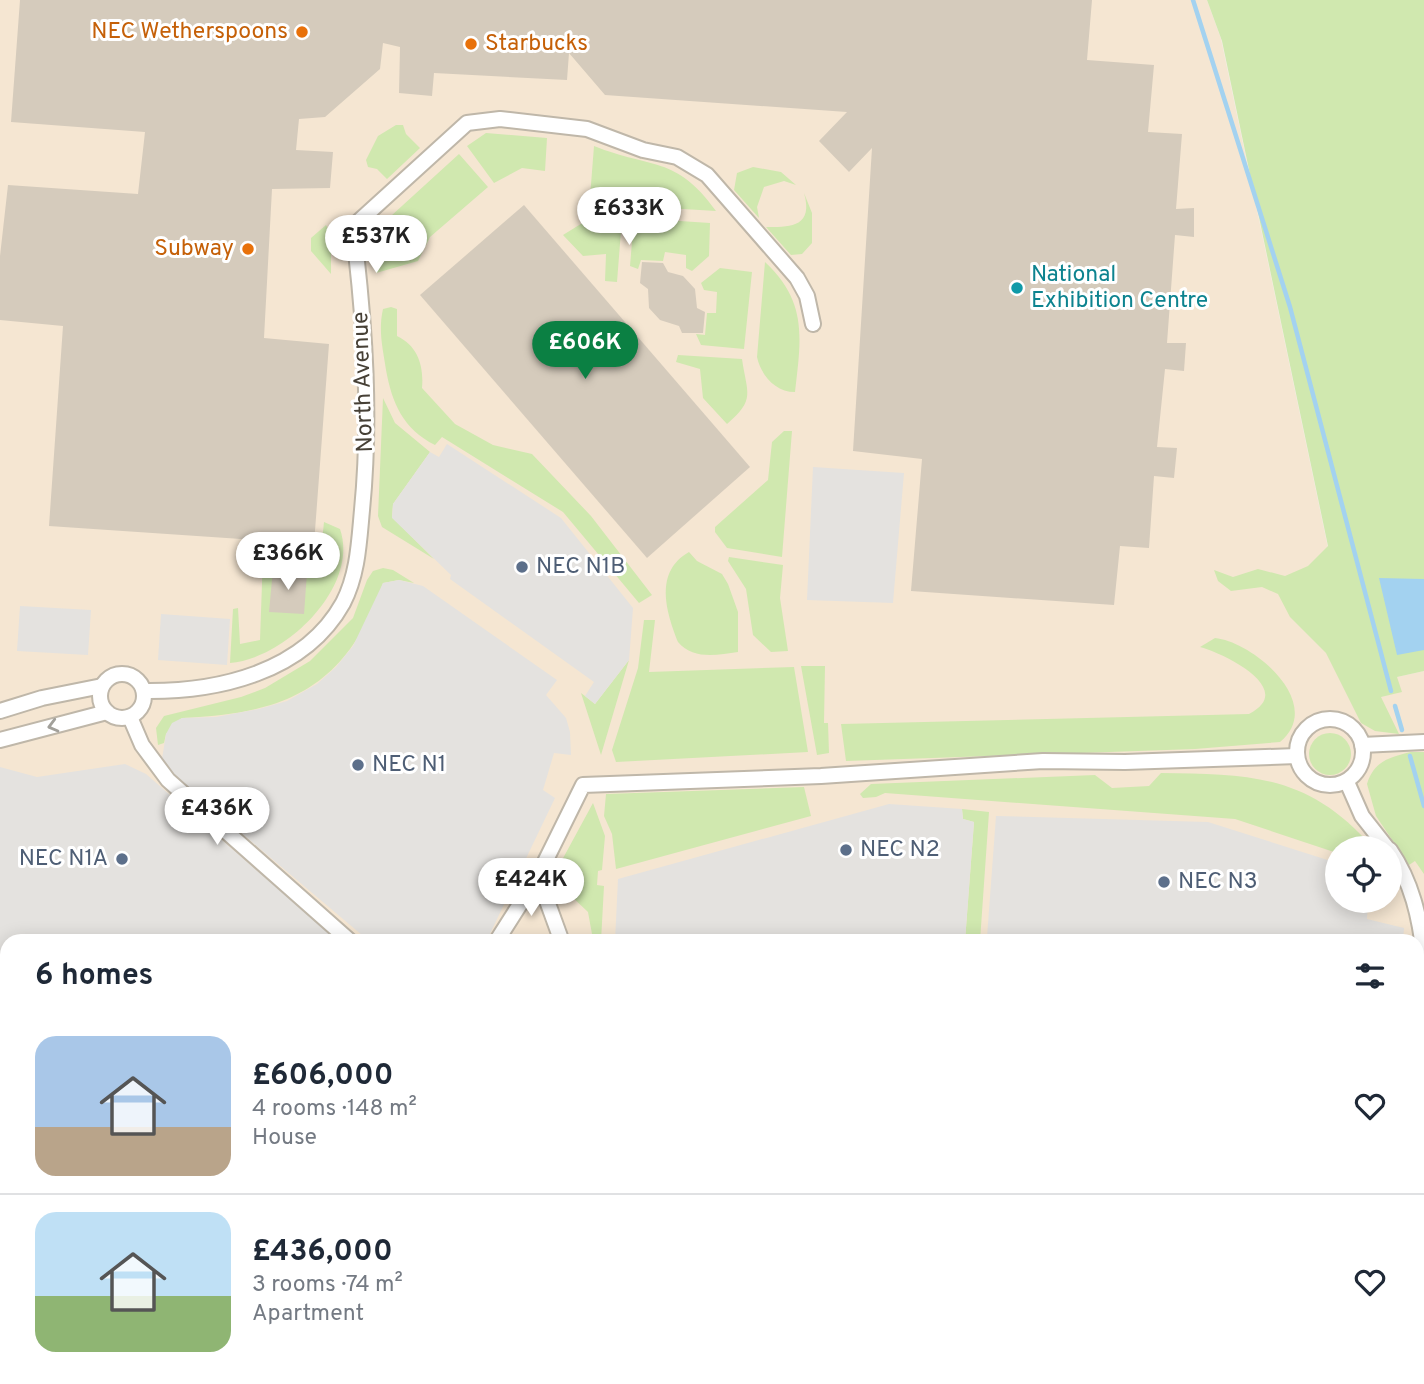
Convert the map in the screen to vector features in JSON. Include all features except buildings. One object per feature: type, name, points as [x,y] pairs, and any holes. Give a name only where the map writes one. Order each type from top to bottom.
[{"type":"street","name":"North Avenue","points":[[144,691],[182,692],[247,678],[277,665],[315,637],[342,604],[356,572],[368,458],[366,355],[354,235],[357,223],[467,123],[500,119],[563,124],[587,129],[690,163],[722,190],[797,278],[807,296],[813,324]]},
{"type":"street","points":[[124,673],[135,678],[144,691],[143,704],[130,717],[116,717],[107,712],[100,699],[102,686],[111,676],[124,673]]},
{"type":"street","points":[[0,711],[42,698],[102,686]]},
{"type":"street","points":[[0,740],[107,712]]},
{"type":"street","points":[[130,717],[142,746],[168,780],[342,934]]},
{"type":"street","points":[[1324,719],[1344,722],[1354,729],[1362,745],[1358,769],[1347,782],[1326,785],[1313,780],[1305,774],[1297,756],[1303,733],[1324,719]]},
{"type":"street","points":[[1362,745],[1424,742]]},
{"type":"street","points":[[501,934],[538,876],[583,785],[821,776],[1043,761],[1125,762],[1297,756]]},
{"type":"street","points":[[1347,782],[1362,816],[1378,836]]},
{"type":"street","points":[[1402,874],[1412,894],[1421,934]]},
{"type":"street","points":[[538,876],[559,934]]},
{"type":"shaded area","points":[[0,0],[1207,0],[1221,39],[1332,567],[1397,677],[1424,671],[1424,934],[0,934]]},
{"type":"shaded area","name":"NEC N1B","points":[[447,444],[561,518],[633,608],[629,660],[595,704],[585,696],[594,682],[450,579],[451,575],[392,518],[393,504],[430,452],[439,457]]},
{"type":"shaded area","points":[[813,467],[904,473],[893,603],[807,600]]},
{"type":"shaded area","name":"NEC N1","points":[[399,580],[423,586],[557,680],[546,695],[566,718],[571,755],[554,753],[543,790],[555,798],[490,934],[361,934],[168,771],[162,759],[166,734],[172,723],[182,718],[216,717],[259,709],[287,701],[317,684],[336,667],[353,646],[383,583]]},
{"type":"shaded area","points":[[20,606],[91,610],[88,655],[17,651]]},
{"type":"shaded area","points":[[161,614],[230,619],[227,665],[158,660]]},
{"type":"shaded area","name":"NEC N1A","points":[[125,764],[146,774],[330,934],[0,934],[0,767],[37,777]]},
{"type":"shaded area","name":"NEC N2","points":[[889,804],[962,809],[963,819],[974,822],[966,934],[615,934],[618,879]]},
{"type":"shaded area","name":"NEC N3","points":[[996,816],[1208,822],[1325,859],[1325,913],[1367,913],[1367,919],[1404,928],[1404,934],[987,934]]},
{"type":"green space","points":[[1207,0],[1424,0],[1424,671],[1397,677],[1402,692],[1381,697],[1399,734],[1375,731],[1361,723],[1326,653],[1290,617],[1278,594],[1262,587],[1231,591],[1218,581],[1214,570],[1233,577],[1258,569],[1285,576],[1308,566],[1328,546],[1222,41]]},
{"type":"green space","points":[[396,125],[403,125],[406,134],[420,148],[387,179],[377,169],[368,167],[366,160],[378,136]]},
{"type":"green space","points":[[486,133],[547,138],[545,171],[522,168],[494,183],[467,146]]},
{"type":"green space","points":[[594,146],[675,172],[702,193],[716,211],[600,204],[590,197]]},
{"type":"green space","points":[[459,154],[488,187],[430,237],[418,261],[376,273],[376,238],[380,226]]},
{"type":"green space","points":[[753,167],[781,172],[796,185],[784,181],[764,187],[757,207],[759,218],[734,190],[737,173]]},
{"type":"green space","points":[[804,193],[812,213],[812,243],[802,254],[791,255],[766,227],[783,227],[802,219],[806,213]]},
{"type":"green space","points":[[597,214],[622,218],[617,282],[605,281],[606,254],[583,256],[563,235]]},
{"type":"green space","points":[[634,218],[710,223],[709,256],[692,271],[686,268],[686,255],[665,252],[663,261],[641,260],[638,269],[630,266]]},
{"type":"green space","points":[[326,225],[331,235],[331,274],[311,251],[311,238]]},
{"type":"green space","points":[[765,262],[789,292],[795,307],[799,355],[795,392],[775,386],[762,370],[757,357]]},
{"type":"green space","points":[[720,268],[752,272],[744,349],[701,345],[696,334],[705,335],[707,313],[716,313],[717,292],[704,290],[701,283]]},
{"type":"green space","points":[[383,309],[397,309],[397,336],[415,351],[421,365],[422,388],[455,424],[493,445],[532,454],[591,516],[652,595],[639,603],[563,512],[442,437],[435,445],[424,439],[407,423],[392,393],[382,347]]},
{"type":"green space","points":[[678,355],[742,359],[747,388],[746,402],[727,424],[703,398],[700,369],[676,362]]},
{"type":"green space","points":[[383,398],[395,423],[430,452],[393,504],[392,517],[434,559],[382,527],[378,516]]},
{"type":"green space","points":[[784,431],[792,431],[782,557],[727,548],[715,532],[715,527],[768,480],[772,442]]},
{"type":"green space","points":[[324,522],[340,529],[343,551],[339,574],[328,596],[313,616],[273,649],[230,663],[233,609],[238,608],[240,644],[260,640],[263,555],[320,559]]},
{"type":"green space","points":[[689,552],[697,561],[722,574],[728,584],[738,612],[738,652],[698,654],[678,642],[667,605],[667,581],[678,560]]},
{"type":"green space","points":[[729,557],[783,565],[780,598],[788,651],[771,652],[753,635],[746,589],[728,561]]},
{"type":"green space","points":[[383,568],[393,570],[414,583],[399,580],[383,583],[368,618],[351,647],[331,670],[308,688],[282,701],[253,710],[182,718],[166,734],[164,743],[158,745],[156,728],[164,716],[241,697],[265,688],[310,661],[353,618],[367,580],[373,571]]},
{"type":"green space","points":[[644,620],[655,620],[649,672],[794,667],[808,752],[616,762],[612,750],[638,668]]},
{"type":"green space","points":[[1215,638],[1231,642],[1265,663],[1290,693],[1295,710],[1292,727],[1280,742],[1195,749],[846,761],[841,724],[1249,714],[1262,704],[1265,694],[1261,683],[1239,664],[1200,647]]},
{"type":"green space","points":[[629,660],[601,755],[581,693],[595,704]]},
{"type":"green space","points":[[801,666],[825,666],[824,723],[828,723],[829,753],[817,755]]},
{"type":"green space","points":[[1330,733],[1345,739],[1351,754],[1345,769],[1330,775],[1315,769],[1309,754],[1315,739]]},
{"type":"green space","points":[[1411,752],[1424,752],[1424,874],[1415,861],[1409,865],[1402,855],[1402,836],[1389,836],[1376,816],[1367,784],[1378,765],[1390,758]]},
{"type":"green space","points":[[1161,773],[1224,775],[1278,784],[1327,806],[1361,836],[1325,836],[1325,849],[1235,819],[885,793],[863,798],[860,794],[871,784],[1095,775],[1112,788],[1149,786]]},
{"type":"green space","points":[[804,787],[811,816],[616,869],[612,834],[604,816],[606,794]]},
{"type":"green space","points":[[593,803],[605,836],[602,870],[598,871],[597,885],[604,886],[601,934],[592,934],[588,912],[569,894],[562,895],[555,873]]},
{"type":"green space","points":[[962,809],[989,812],[980,934],[966,934],[974,822],[963,819]]},
{"type":"water","points":[[1379,578],[1424,579],[1424,650],[1397,655]]},
{"type":"waterway","points":[[1193,0],[1290,307],[1391,691]]},
{"type":"waterway","points":[[1395,706],[1402,730]]},
{"type":"waterway","points":[[1410,756],[1424,806]]},
{"type":"place","name":"NEC Wetherspoons","points":[[302,32]]},
{"type":"place","name":"Starbucks","points":[[471,44]]},
{"type":"place","name":"Subway","points":[[248,249]]},
{"type":"place","name":"National Exhibition Centre","points":[[1017,288]]},
{"type":"place","name":"NEC N1B","points":[[522,567]]},
{"type":"place","name":"NEC N1","points":[[358,765]]},
{"type":"place","name":"NEC N2","points":[[846,850]]},
{"type":"place","name":"NEC N1A","points":[[122,859]]},
{"type":"place","name":"NEC N3","points":[[1164,882]]}]
